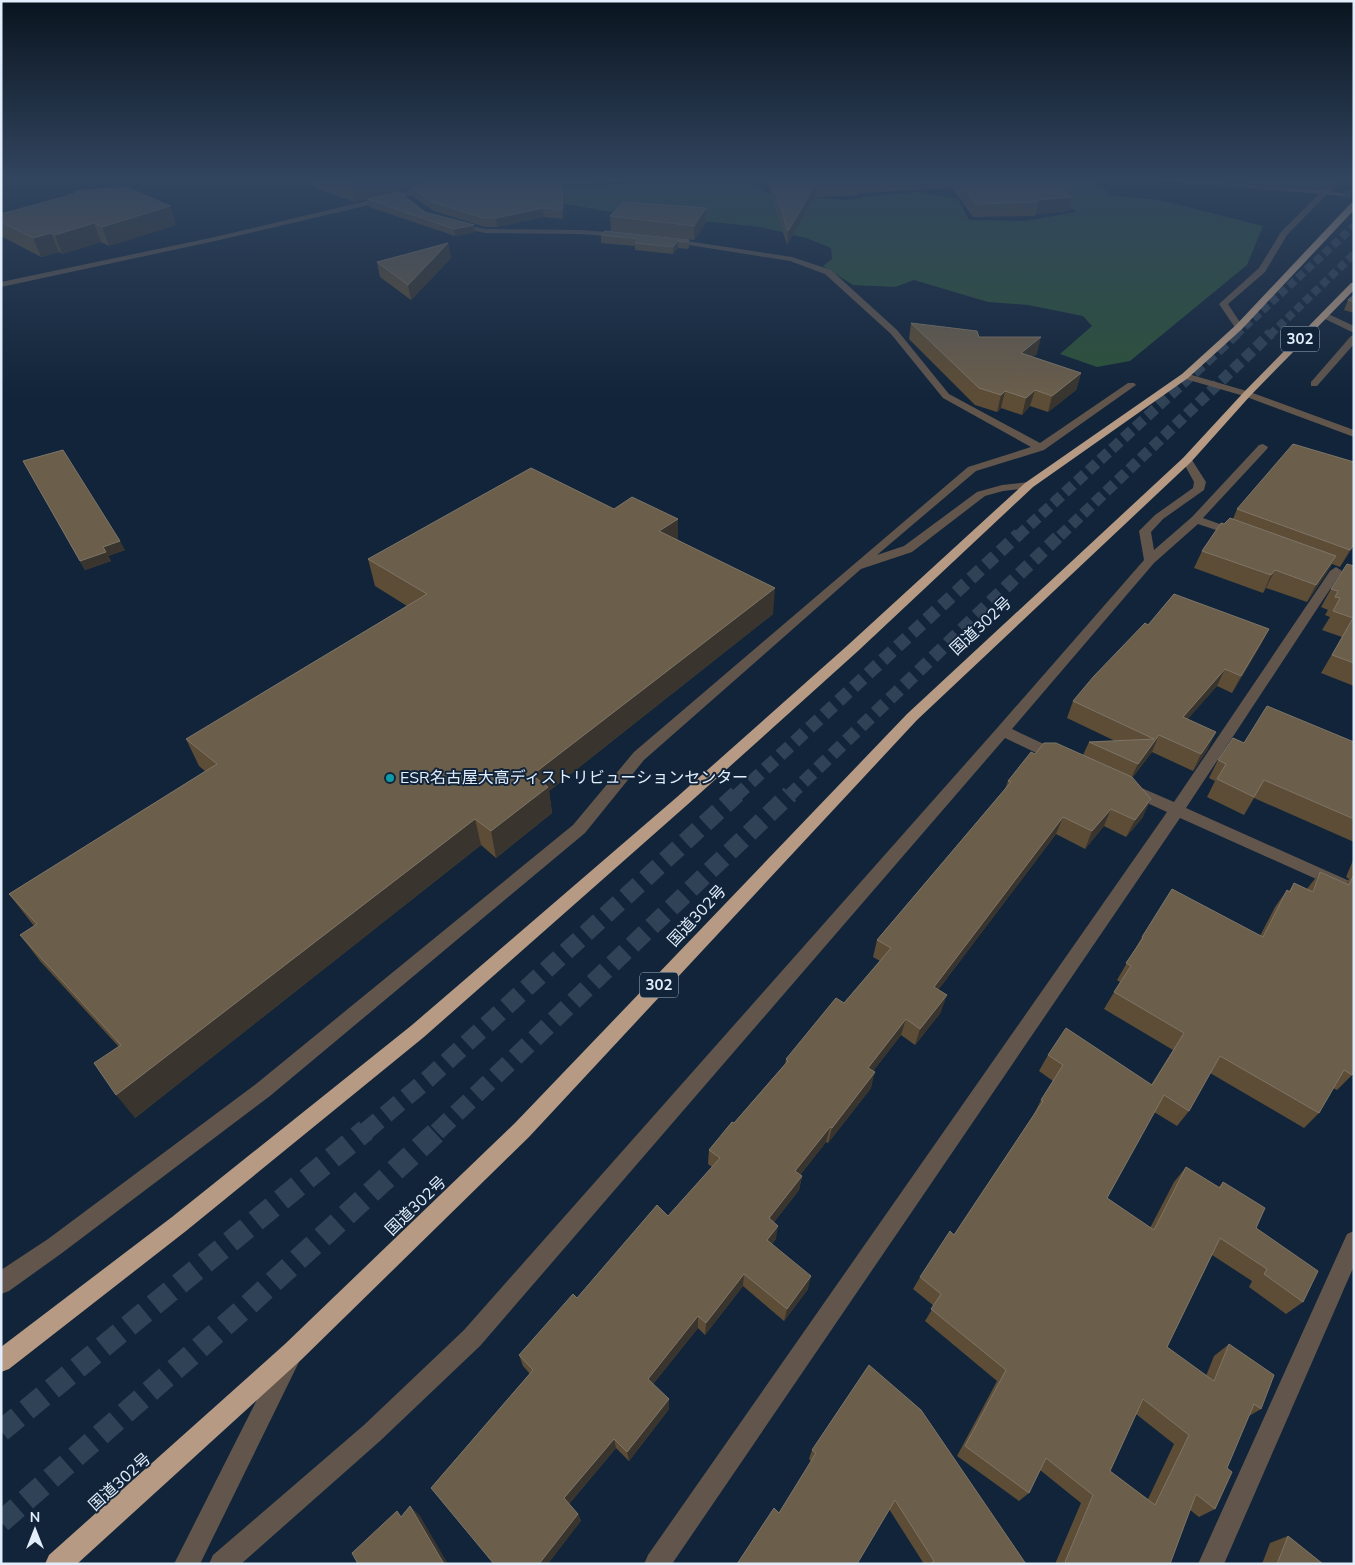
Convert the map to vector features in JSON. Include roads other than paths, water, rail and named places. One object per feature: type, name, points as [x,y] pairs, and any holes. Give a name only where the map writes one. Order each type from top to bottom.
[{"type":"highway","points":[[1,1361],[179,1224],[418,1031],[682,801],[853,648],[1029,485],[1185,376],[1238,327],[1310,251]]},
{"type":"highway","name":"国道302号","points":[[58,1564],[293,1352],[522,1130],[912,717],[1187,460],[1247,394],[1354,285]]},
{"type":"street","points":[[1,285],[159,251]]},
{"type":"street","points":[[745,251],[792,259],[828,272],[894,332],[946,396],[1040,448]]},
{"type":"street","points":[[1238,327],[1223,304],[1262,270],[1274,251]]},
{"type":"street","points":[[1324,315],[1354,330]]},
{"type":"street","points":[[1314,384],[1354,338]]},
{"type":"street","points":[[1185,376],[1247,394],[1354,434]]},
{"type":"street","points":[[1,1283],[55,1246],[263,1090],[408,972],[578,829],[640,756],[857,566],[972,469],[1040,448],[1131,385]]},
{"type":"street","points":[[222,1564],[372,1433],[472,1338],[1003,731],[1150,560],[1196,518],[1263,447]]},
{"type":"street","points":[[1150,560],[1145,531],[1159,517],[1198,490],[1200,482],[1187,460]]},
{"type":"street","points":[[857,566],[908,549],[943,525],[981,494],[1002,488],[1029,485]]},
{"type":"street","points":[[1196,518],[1249,538]]},
{"type":"street","points":[[904,528],[921,530],[943,525]]},
{"type":"street","points":[[656,1564],[1177,810],[1336,571]]},
{"type":"street","points":[[1003,731],[1072,763]]},
{"type":"street","points":[[1116,783],[1354,890]]},
{"type":"street","points":[[1211,1564],[1354,1241]]},
{"type":"street","points":[[187,1564],[293,1352]]},
{"type":"tunnel","points":[[1236,335],[1327,251]]},
{"type":"tunnel","points":[[1270,335],[1354,254]]},
{"type":"tunnel","points":[[1018,536],[1237,333]]},
{"type":"tunnel","points":[[1060,536],[1271,333]]},
{"type":"tunnel","points":[[736,796],[1019,534]]},
{"type":"tunnel","points":[[789,796],[1061,534]]},
{"type":"tunnel","points":[[365,1132],[429,1078],[737,794]]},
{"type":"tunnel","points":[[437,1132],[790,794]]},
{"type":"tunnel","points":[[1,1431],[366,1130]]},
{"type":"tunnel","points":[[1,1522],[246,1307],[439,1130]]},
{"type":"place","name":"ESR名古屋大高ディストリビューションセンター","points":[[390,778]]}]
